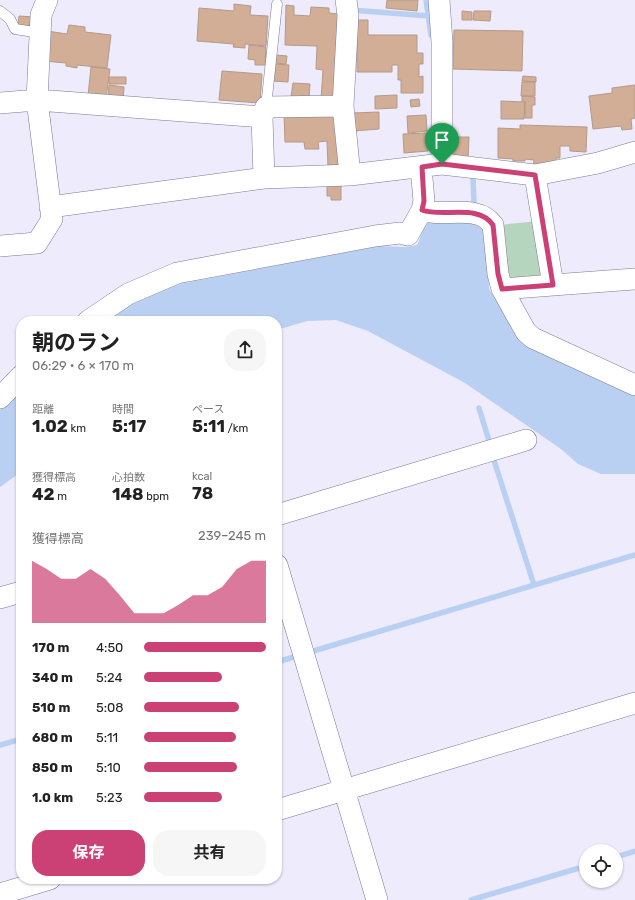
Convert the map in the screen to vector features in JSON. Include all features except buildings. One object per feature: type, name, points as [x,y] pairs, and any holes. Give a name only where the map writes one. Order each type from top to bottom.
[{"type":"street","points":[[0,246],[37,243],[52,219],[37,100],[42,15],[47,0]]},
{"type":"street","points":[[346,0],[348,15],[343,106],[350,175]]},
{"type":"street","points":[[439,0],[442,42],[442,164]]},
{"type":"street","points":[[0,103],[37,100],[264,112],[343,106]]},
{"type":"street","points":[[264,112],[264,178]]},
{"type":"street","points":[[50,207],[264,178],[350,175],[442,164],[535,175],[598,163],[635,152]]},
{"type":"street","points":[[95,316],[128,294],[177,273],[375,236],[400,233],[408,235],[422,210],[424,201],[422,167]]},
{"type":"street","points":[[535,175],[553,285]]},
{"type":"street","points":[[422,210],[429,212],[474,214],[490,220],[493,225],[498,274],[502,289],[526,332],[533,338],[635,385]]},
{"type":"street","points":[[502,289],[635,279]]},
{"type":"street","points":[[0,398],[16,381]]},
{"type":"street","points":[[282,513],[526,440]]},
{"type":"street","points":[[282,582],[378,900]]},
{"type":"street","points":[[0,598],[16,593]]},
{"type":"street","points":[[282,809],[635,703]]},
{"type":"street","points":[[0,894],[33,884]]},
{"type":"lane","points":[[264,112],[277,4]]},
{"type":"lane","points":[[0,11],[10,19],[15,30],[41,33]]},
{"type":"green space","points":[[539,221],[548,276],[511,279],[508,277],[499,225]]},
{"type":"water","points":[[431,220],[476,221],[487,231],[489,289],[520,339],[531,348],[613,387],[635,394],[635,474],[601,474],[578,464],[561,449],[465,383],[368,331],[336,320],[307,321],[282,328],[282,316],[111,316],[153,289],[379,246],[405,247],[417,245],[423,229]]},
{"type":"water","points":[[16,394],[16,476],[0,487],[0,410]]},
{"type":"waterway","points":[[426,0],[431,35]]},
{"type":"waterway","points":[[351,10],[429,16]]},
{"type":"waterway","points":[[473,178],[474,203]]},
{"type":"waterway","points":[[479,408],[490,444]]},
{"type":"waterway","points":[[492,454],[534,585]]},
{"type":"waterway","points":[[310,652],[635,555]]},
{"type":"waterway","points":[[282,660],[297,656]]},
{"type":"waterway","points":[[0,745],[16,740]]},
{"type":"waterway","points":[[623,855],[635,851]]},
{"type":"waterway","points":[[471,900],[579,868]]},
{"type":"route","points":[[442,164],[535,175],[553,285],[502,289],[498,274],[493,225],[490,220],[474,214],[429,212],[422,210],[424,201],[422,167],[442,164]]}]
